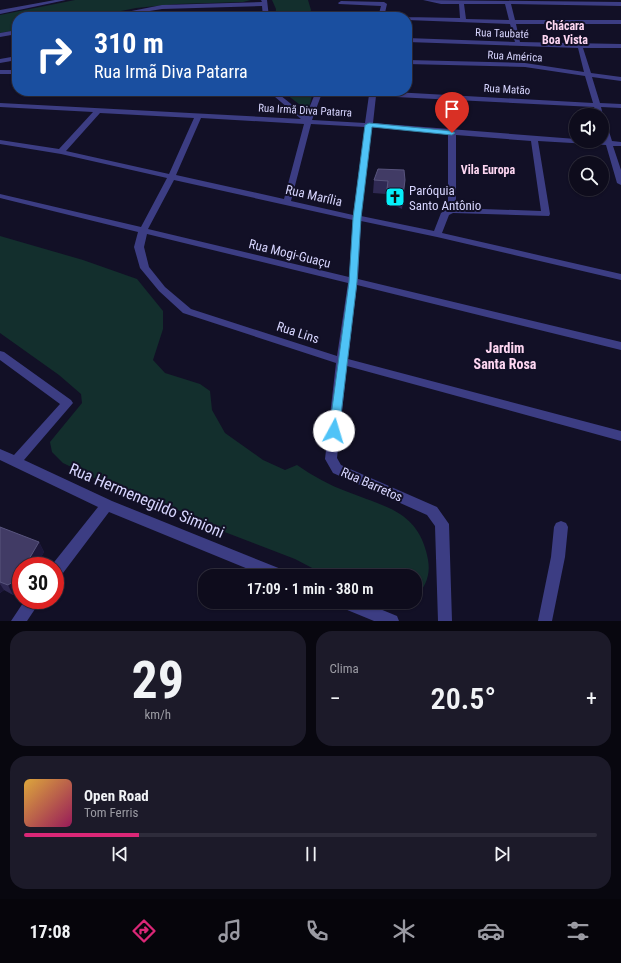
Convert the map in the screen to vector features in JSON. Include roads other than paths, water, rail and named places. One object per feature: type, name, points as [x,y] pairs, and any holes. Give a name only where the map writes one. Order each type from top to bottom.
[{"type":"street","points":[[0,12],[43,2],[62,0]]},
{"type":"street","points":[[426,0],[621,4]]},
{"type":"street","points":[[461,1],[463,20]]},
{"type":"street","points":[[507,1],[518,44]]},
{"type":"street","points":[[133,12],[162,7],[264,2],[265,12]]},
{"type":"street","points":[[339,12],[341,2],[384,4],[382,12]]},
{"type":"street","points":[[412,18],[513,22],[621,22]]},
{"type":"street","points":[[0,35],[12,33]]},
{"type":"street","name":"Rua Taubaté","points":[[412,40],[621,46]]},
{"type":"street","points":[[580,46],[597,108]]},
{"type":"street","points":[[3,72],[1,61],[12,59]]},
{"type":"street","name":"Rua América","points":[[412,62],[525,65],[621,80]]},
{"type":"street","name":"Rua Matão","points":[[412,94],[621,106]]},
{"type":"street","points":[[277,96],[308,121]]},
{"type":"street","points":[[287,202],[308,121],[318,96]]},
{"type":"street","name":"Rua Barretos","points":[[372,96],[357,218],[353,282],[331,459],[337,469],[432,511],[442,524],[445,621]]},
{"type":"street","name":"Rua Irmã Diva Patarra","points":[[0,105],[308,121],[569,141]]},
{"type":"street","points":[[61,152],[99,110]]},
{"type":"street","name":"Rua Lins","points":[[199,115],[171,177],[143,231],[139,247],[145,268],[162,289],[188,311],[342,361],[621,436]]},
{"type":"street","points":[[452,133],[452,210]]},
{"type":"street","points":[[436,234],[445,213],[452,210],[546,214],[534,139]]},
{"type":"street","name":"Rua Marília","points":[[0,142],[61,152],[357,218],[436,234],[621,277]]},
{"type":"street","points":[[609,144],[621,183]]},
{"type":"street","name":"Rua Irmã Diva Patarra","points":[[609,144],[621,144]]},
{"type":"street","name":"Rua Mogi-Guaçu","points":[[0,196],[621,346]]},
{"type":"street","points":[[0,355],[67,403],[16,461]]},
{"type":"street","name":"Rua Hermenegildo Simioni","points":[[0,454],[106,505],[264,569]]},
{"type":"street","points":[[64,560],[106,505]]},
{"type":"street","points":[[545,621],[558,557],[561,527]]},
{"type":"street","points":[[18,621],[27,609]]},
{"type":"street","points":[[362,609],[392,621]]},
{"type":"place","name":"Paróquia Santo Antônio","points":[[395,197]]},
{"type":"district","name":"Chácara Boa Vista","points":[[565,33]]},
{"type":"district","name":"Vila Europa","points":[[488,170]]},
{"type":"district","name":"Jardim Santa Rosa","points":[[505,356]]}]
